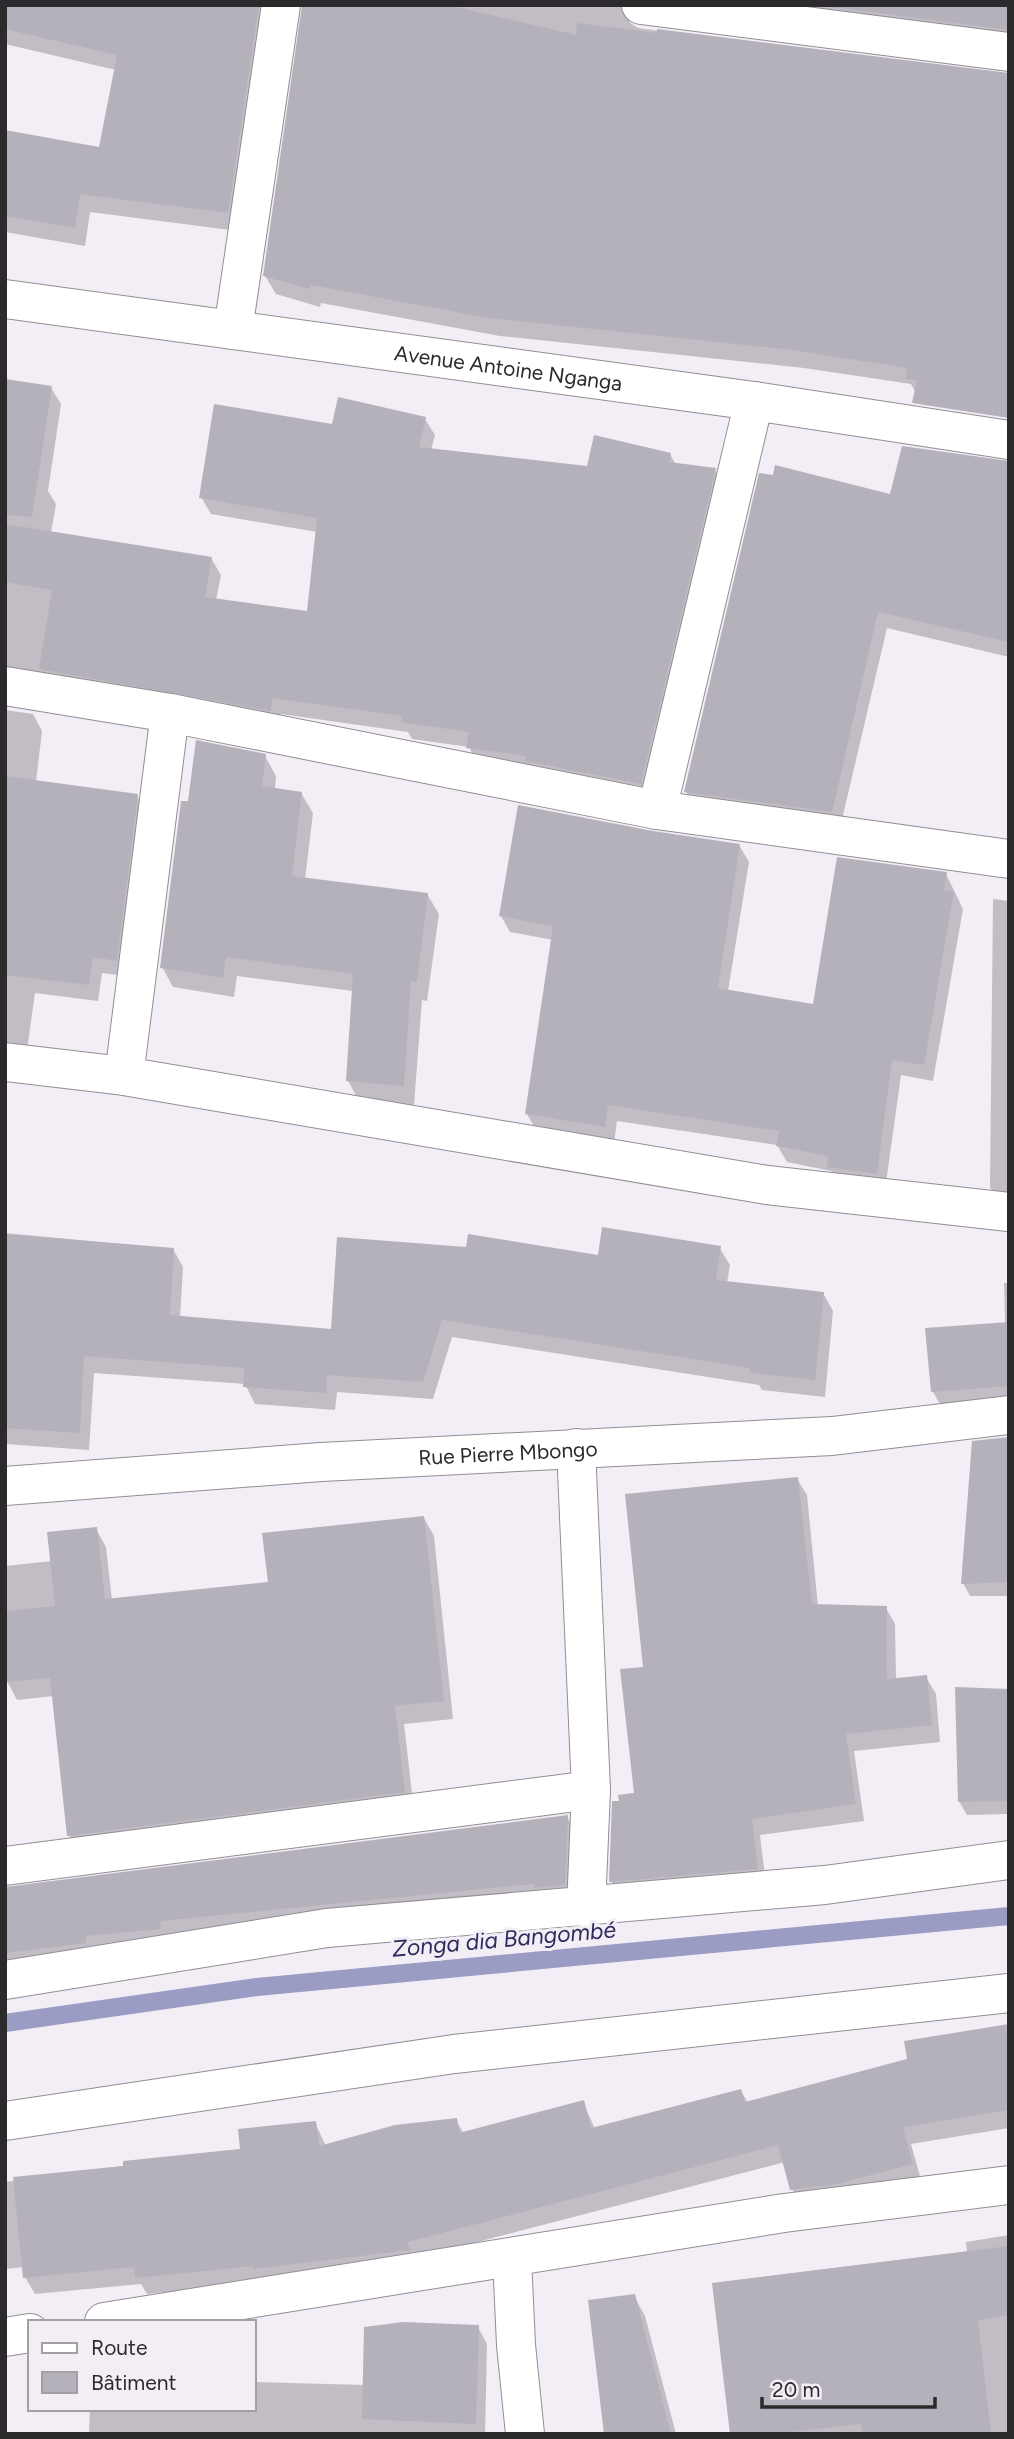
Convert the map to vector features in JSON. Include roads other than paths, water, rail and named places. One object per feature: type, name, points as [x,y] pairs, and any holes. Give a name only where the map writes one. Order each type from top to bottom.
[{"type":"street","points":[[233,330],[281,5]]},
{"type":"street","points":[[641,5],[1009,52]]},
{"type":"street","name":"Avenue Antoine Nganga","points":[[5,299],[754,401],[1009,440]]},
{"type":"street","points":[[657,810],[754,401]]},
{"type":"street","points":[[5,686],[170,713],[657,810],[1009,859]]},
{"type":"street","points":[[124,1076],[170,713]]},
{"type":"street","points":[[5,1062],[124,1076],[767,1185],[1009,1212]]},
{"type":"street","name":"Rue Pierre Mbongo","points":[[5,1486],[576,1448],[832,1436],[1009,1415]]},
{"type":"street","points":[[576,1448],[591,1790],[586,1908]]},
{"type":"street","points":[[5,1866],[591,1790]]},
{"type":"street","points":[[5,1980],[327,1928],[586,1908],[825,1885],[1009,1860]]},
{"type":"street","points":[[5,2121],[454,2054],[1009,1993]]},
{"type":"street","points":[[117,2320],[784,2213],[1009,2185]]},
{"type":"street","points":[[512,2258],[516,2345],[525,2434]]},
{"type":"street","points":[[5,2337],[28,2333]]},
{"type":"waterway","name":"Zonga dia Bangombé","points":[[5,2023],[257,1987],[1009,1916]]}]
